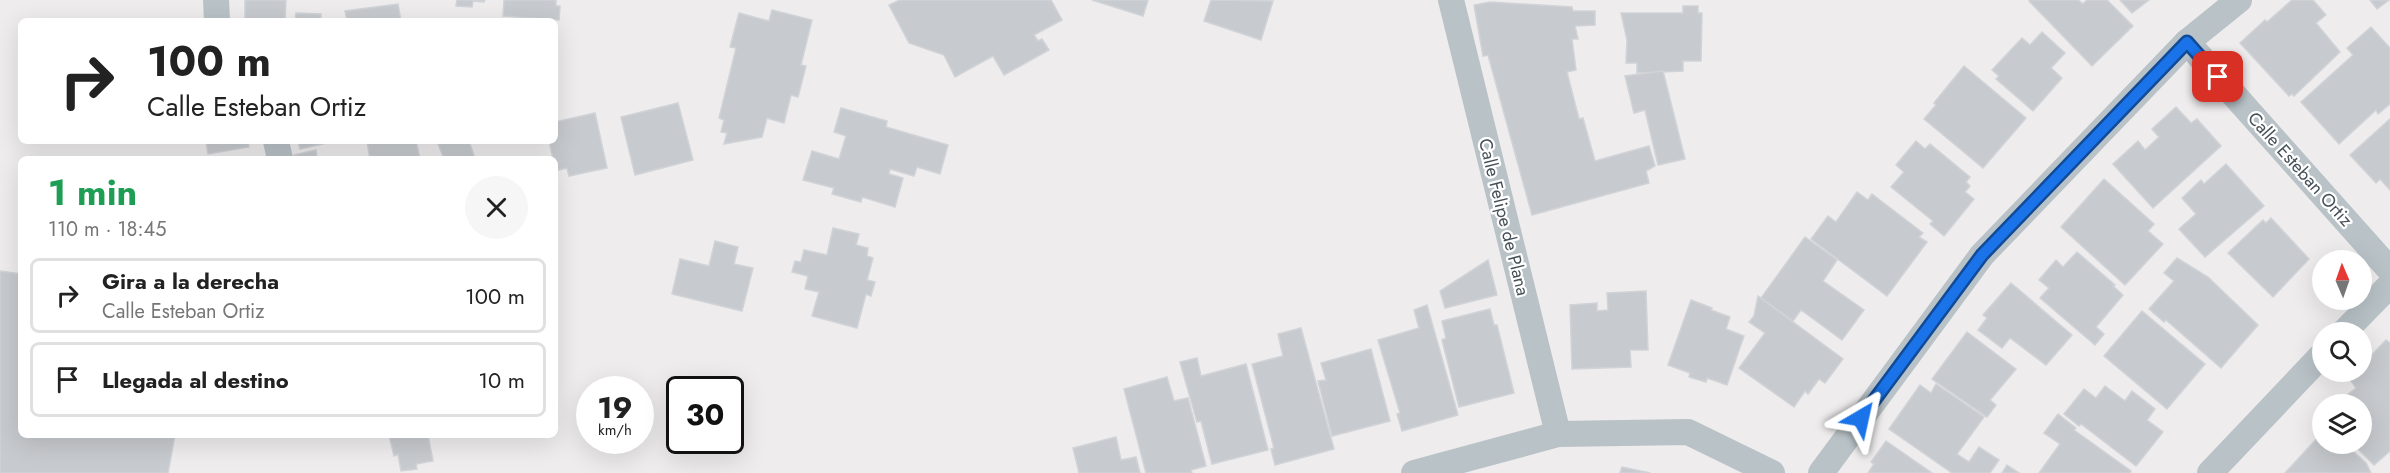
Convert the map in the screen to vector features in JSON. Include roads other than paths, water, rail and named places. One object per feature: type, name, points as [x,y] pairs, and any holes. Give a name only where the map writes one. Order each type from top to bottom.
[{"type":"street","points":[[216,0],[217,18]]},
{"type":"street","name":"Calle Felipe de Plana","points":[[1451,0],[1558,434]]},
{"type":"street","points":[[1821,473],[1982,255],[2187,42],[2240,0]]},
{"type":"street","name":"Calle Esteban Ortiz","points":[[2187,42],[2390,270]]},
{"type":"street","points":[[2354,322],[2390,285]]},
{"type":"street","points":[[2210,473],[2312,366]]},
{"type":"street","points":[[1414,473],[1558,434],[1688,432],[1772,473]]}]
